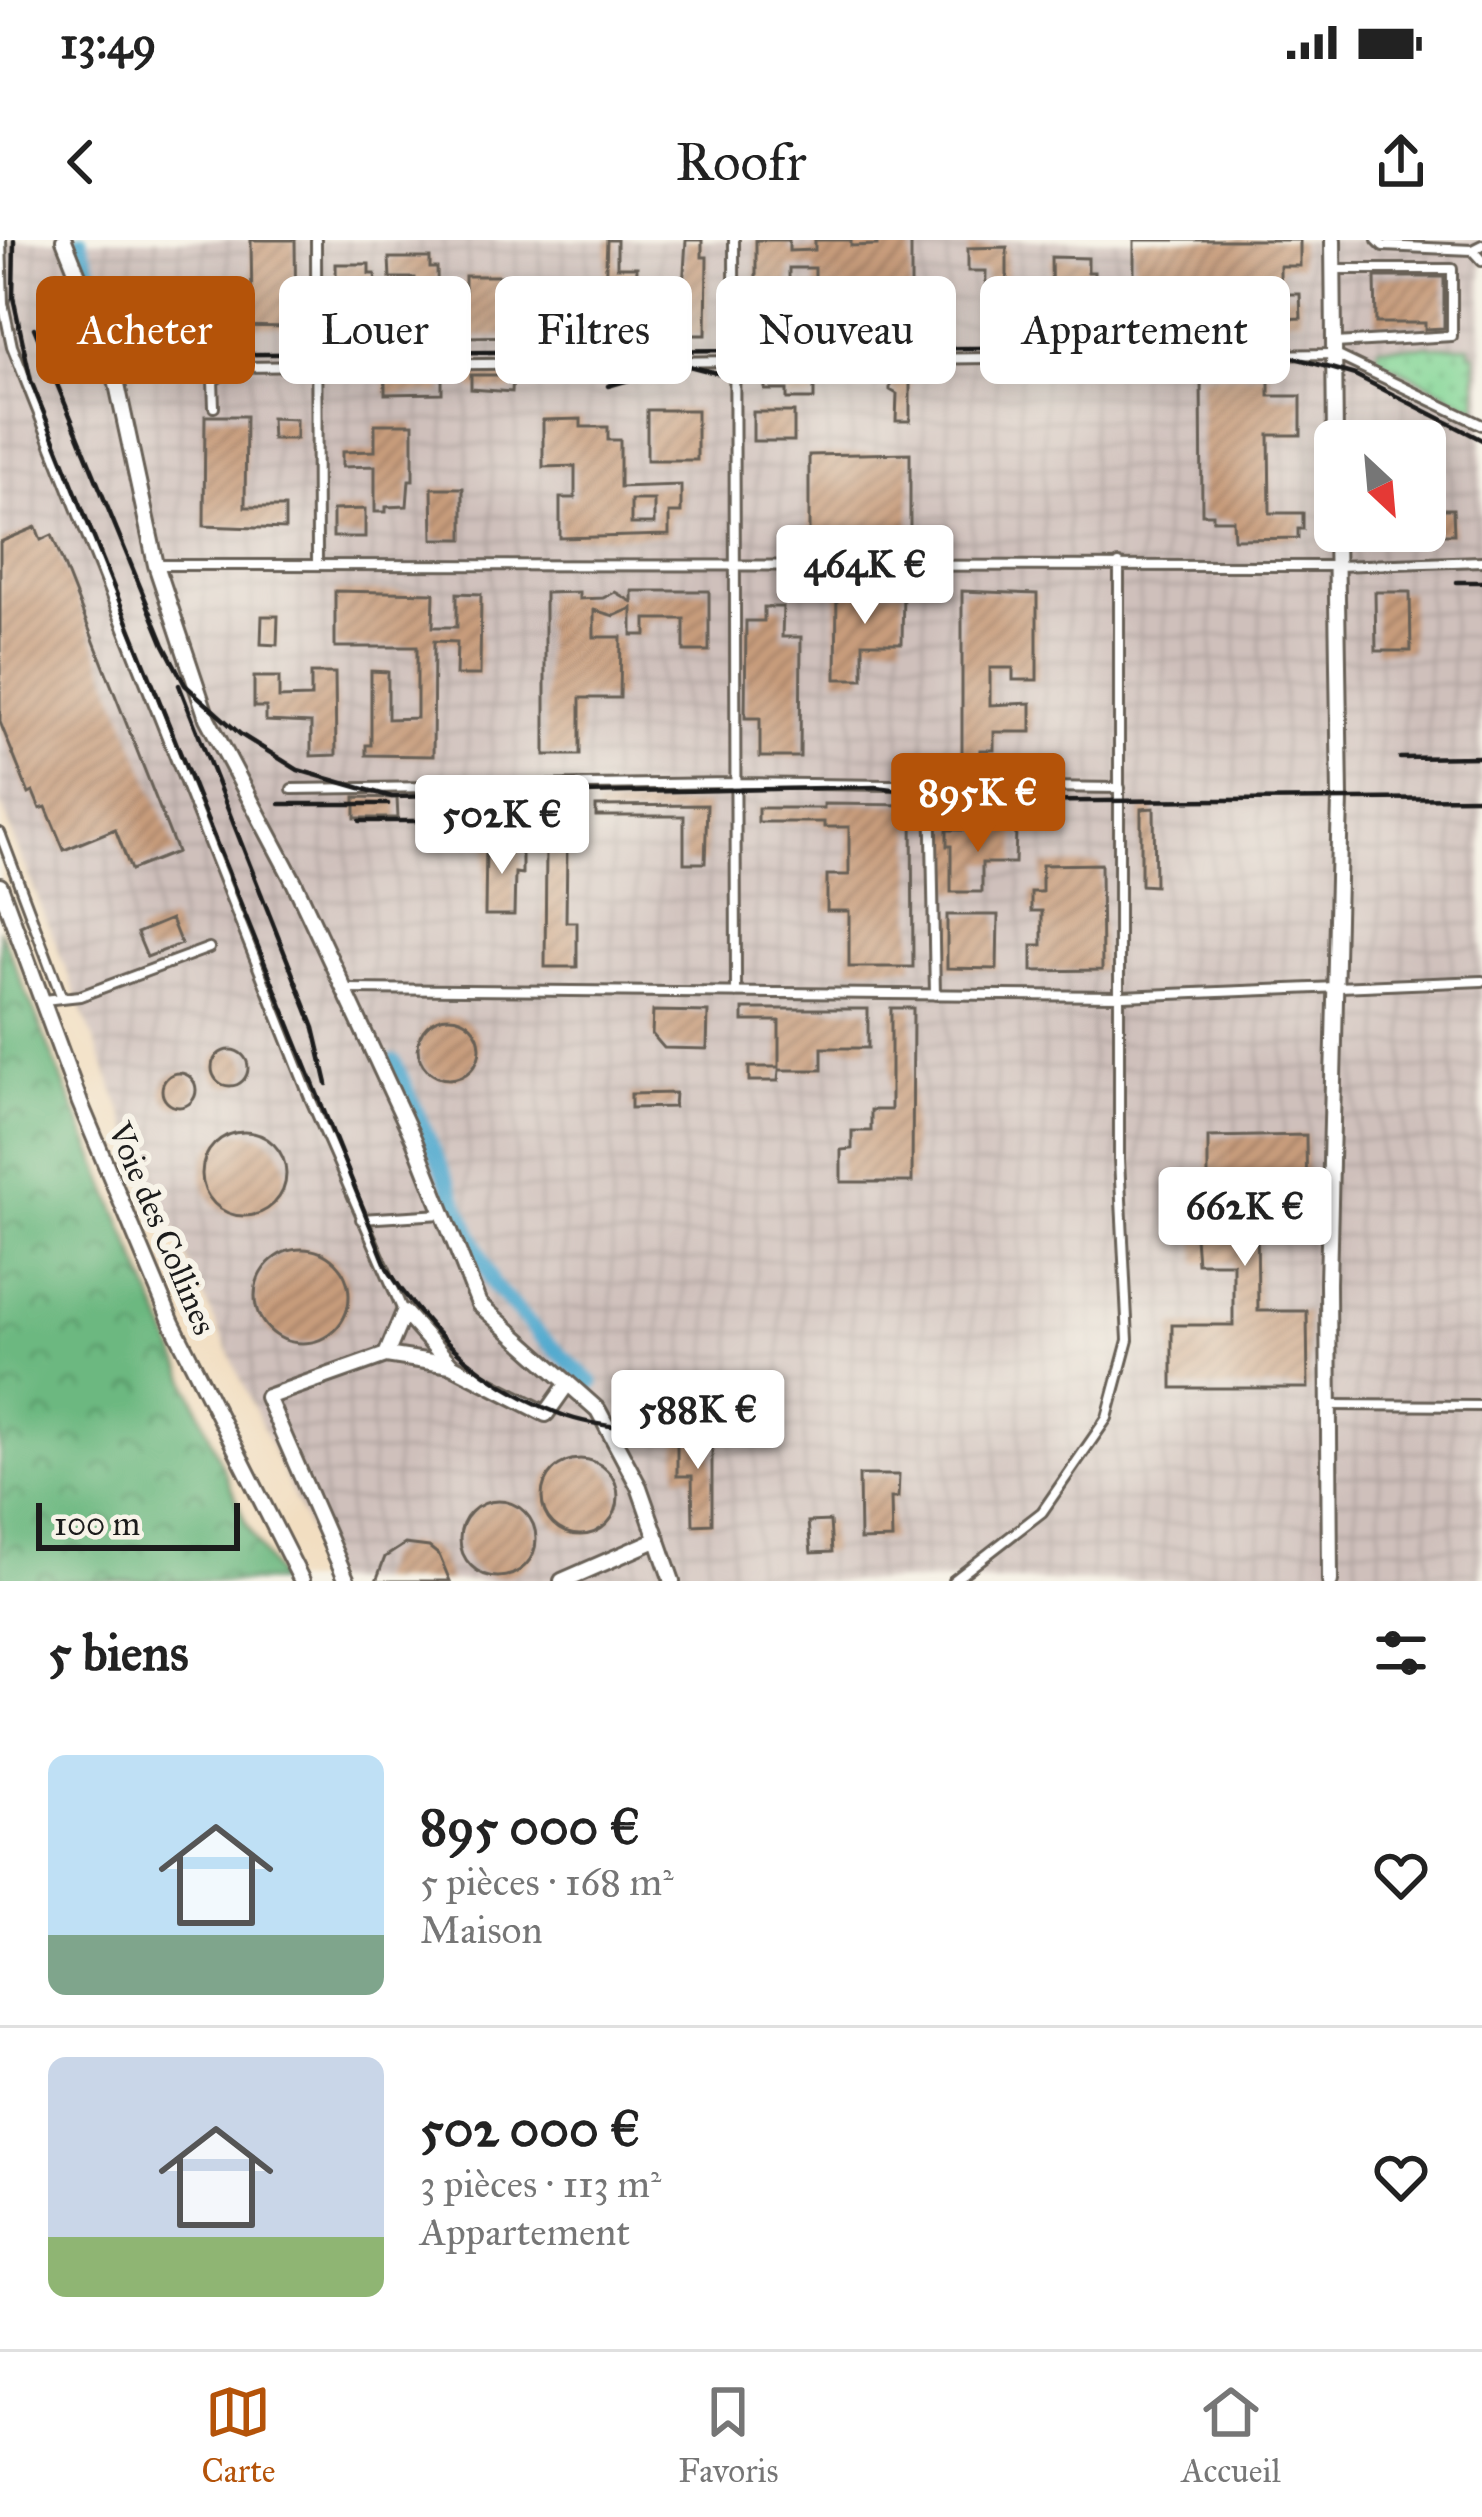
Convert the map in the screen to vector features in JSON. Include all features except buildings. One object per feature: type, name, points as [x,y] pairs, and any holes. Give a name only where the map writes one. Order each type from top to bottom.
[{"type":"street","points":[[64,240],[112,361],[156,566],[207,718],[294,882],[344,989],[479,1304],[598,1410],[639,1486],[672,1581]]},
{"type":"street","points":[[1333,240],[1335,420]]},
{"type":"street","points":[[1332,1576],[1327,1405],[1340,798],[1337,552]]},
{"type":"street","name":"Voie des Collines","points":[[1,889],[80,1102],[172,1323],[302,1581]]},
{"type":"street","points":[[386,1355],[404,1312],[451,1365]]},
{"type":"street","points":[[347,1581],[267,1397],[386,1355],[451,1365],[546,1414],[568,1383]]},
{"type":"street","points":[[562,1581],[658,1539]]},
{"type":"lane","points":[[2,240],[3,303],[12,346],[360,1220],[404,1312]]},
{"type":"lane","points":[[316,240],[316,276]]},
{"type":"lane","points":[[734,240],[735,276]]},
{"type":"lane","points":[[1377,240],[1383,246],[1439,244],[1472,250],[1482,245]]},
{"type":"lane","points":[[1472,250],[1482,261]]},
{"type":"lane","points":[[956,357],[1334,348],[1452,336],[1452,269],[1333,269]]},
{"type":"lane","points":[[1334,348],[1482,425]]},
{"type":"lane","points":[[471,363],[716,362]]},
{"type":"lane","points":[[214,407],[213,381],[233,367],[279,365]]},
{"type":"lane","points":[[317,384],[317,565]]},
{"type":"lane","points":[[736,384],[736,993]]},
{"type":"lane","points":[[156,566],[1337,566],[1482,561]]},
{"type":"lane","points":[[953,1581],[1042,1512],[1107,1418],[1128,1340],[1118,1159],[1119,564]]},
{"type":"lane","points":[[292,789],[734,783],[1120,788]]},
{"type":"lane","points":[[931,784],[934,995]]},
{"type":"lane","points":[[0,833],[62,998]]},
{"type":"lane","points":[[1,889],[20,886]]},
{"type":"lane","points":[[43,1000],[80,996],[209,948]]},
{"type":"lane","points":[[344,989],[1121,996],[1482,981]]},
{"type":"lane","points":[[360,1220],[444,1214]]},
{"type":"lane","points":[[1327,1405],[1482,1406]]},
{"type":"shaded area","points":[[0,240],[1482,240],[1482,1581],[331,1581],[129,1129],[0,802]]},
{"type":"green space","points":[[1470,346],[1470,354],[1475,354],[1477,408],[1382,360],[1377,353],[1379,347]]},
{"type":"green space","points":[[0,929],[245,1521],[280,1581],[0,1581]]},
{"type":"waterway","points":[[80,240],[92,276]]},
{"type":"waterway","points":[[394,1061],[494,1286],[592,1383]]},
{"type":"railway","points":[[14,240],[13,297],[31,381],[387,1268],[440,1336],[483,1373],[533,1402],[601,1425],[735,1429]]},
{"type":"railway","points":[[34,328],[164,645],[185,685],[240,734],[298,770],[392,797],[876,787],[992,802]]},
{"type":"railway","points":[[255,354],[1211,346],[1278,353],[1355,375],[1482,440]]},
{"type":"railway","points":[[692,367],[716,373]]},
{"type":"railway","points":[[608,386],[615,384]]},
{"type":"railway","points":[[1457,582],[1482,582]]},
{"type":"railway","points":[[179,685],[314,1028],[327,1084]]},
{"type":"railway","points":[[1400,758],[1482,757]]},
{"type":"railway","points":[[976,802],[1482,798]]},
{"type":"railway","points":[[280,804],[388,804]]},
{"type":"railway","points":[[360,821],[438,821],[521,807]]}]
